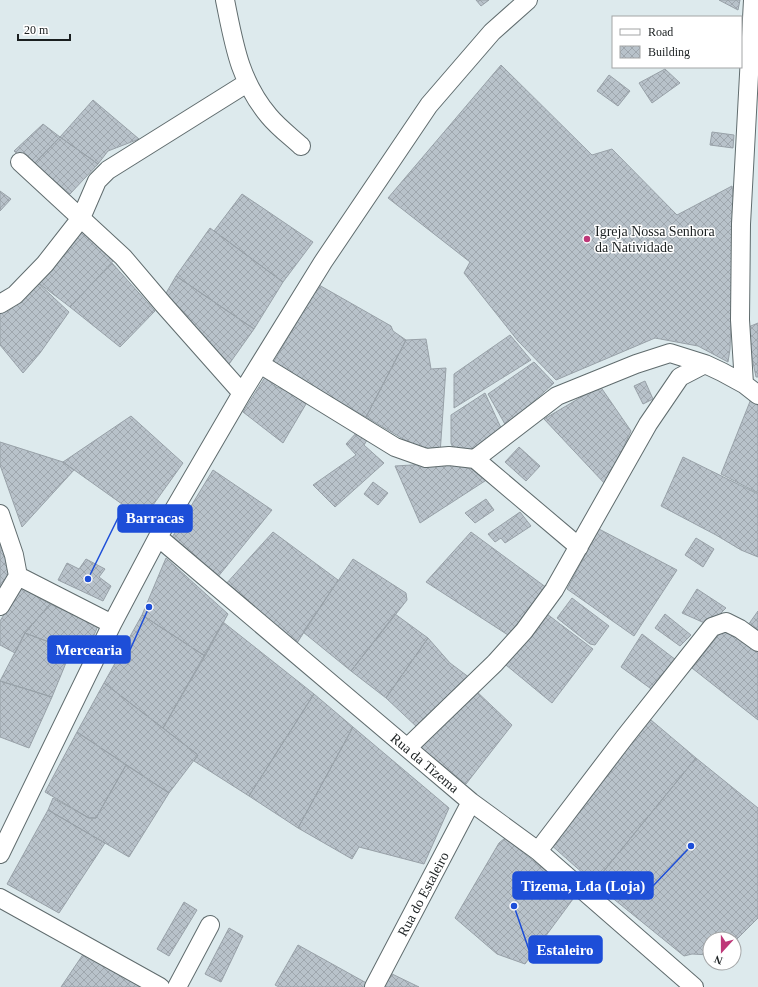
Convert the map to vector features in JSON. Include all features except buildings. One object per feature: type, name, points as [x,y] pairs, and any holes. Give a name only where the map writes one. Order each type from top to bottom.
[{"type":"street","points":[[225,0],[235,52],[247,83],[257,101],[270,118],[301,146]]},
{"type":"street","points":[[0,854],[112,624],[158,537],[242,393],[323,262],[429,105],[492,32],[528,0]]},
{"type":"street","points":[[744,384],[740,320],[750,181],[754,59],[753,0]]},
{"type":"street","points":[[0,304],[15,295],[45,264],[81,218],[97,181],[108,170],[247,83]]},
{"type":"street","points":[[20,162],[122,257],[242,393]]},
{"type":"street","points":[[475,459],[557,396],[636,364],[670,353],[705,364],[744,384],[758,395]]},
{"type":"street","points":[[260,364],[395,447],[426,458],[449,456],[475,459],[579,547]]},
{"type":"street","points":[[406,748],[495,663],[524,631],[554,590],[648,424],[680,377],[705,364]]},
{"type":"street","points":[[0,514],[14,555],[18,576],[0,606]]},
{"type":"street","name":"Rua da Tizema","points":[[158,537],[471,802],[538,851],[694,987]]},
{"type":"street","points":[[18,576],[112,624]]},
{"type":"street","points":[[538,851],[624,738],[712,627],[726,622],[740,629],[758,642]]},
{"type":"street","name":"Rua do Estaleiro","points":[[374,987],[471,802]]},
{"type":"street","points":[[0,898],[160,987]]},
{"type":"street","points":[[177,987],[210,925]]},
{"type":"place","name":"Igreja Nossa Senhora da Natividade","points":[[587,239]]},
{"type":"place","name":"Barracas","points":[[88,579]]},
{"type":"place","name":"Mercearia","points":[[149,607]]},
{"type":"place","name":"Tizema, Lda (Loja)","points":[[691,846]]},
{"type":"place","name":"Estaleiro","points":[[514,906]]}]
